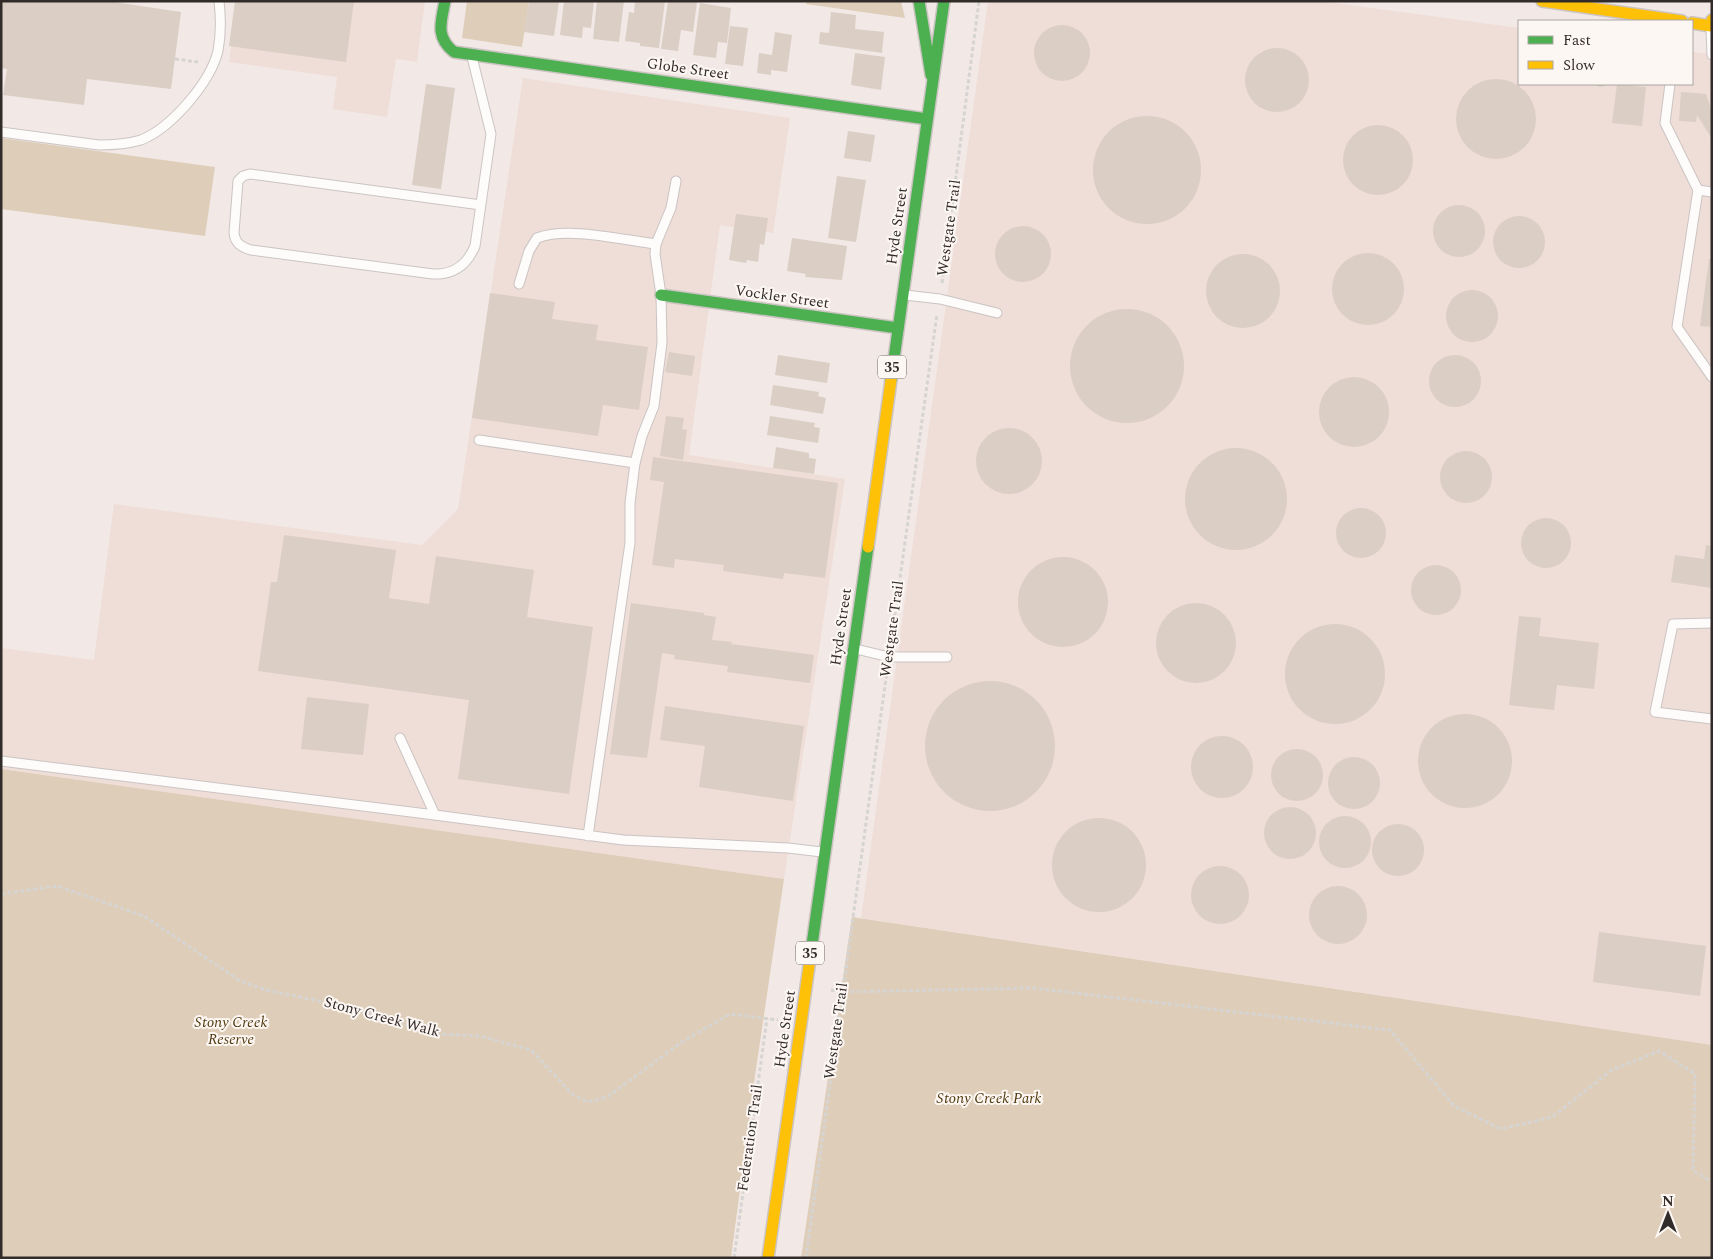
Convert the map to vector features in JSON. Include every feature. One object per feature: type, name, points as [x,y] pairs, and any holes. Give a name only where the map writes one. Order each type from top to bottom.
[{"type":"main road","name":"Globe Street","points":[[445,1],[440,34],[446,46],[454,52],[928,119]]},
{"type":"main road","points":[[919,1],[932,86]]},
{"type":"main road","name":"Hyde Street","points":[[768,1258],[944,1]]},
{"type":"main road","points":[[1542,1],[1677,20]]},
{"type":"main road","points":[[1693,23],[1711,23]]},
{"type":"main road","name":"Vockler Street","points":[[661,295],[898,328]]},
{"type":"lane","points":[[1,132],[99,145],[114,145],[140,140],[155,133],[181,110],[204,83],[218,52],[221,16],[219,1]]},
{"type":"lane","points":[[1711,23],[1711,52]]},
{"type":"lane","points":[[471,54],[491,134],[481,205],[475,246],[471,255],[458,269],[442,274],[251,250],[244,248],[236,241],[234,233],[238,181],[243,176],[250,174],[481,205]]},
{"type":"lane","points":[[1670,85],[1664,123],[1698,190],[1677,327],[1712,377]]},
{"type":"lane","points":[[588,836],[630,543],[630,503],[635,463],[642,436],[654,406],[662,343],[661,295],[656,267],[656,244],[671,208],[676,181]]},
{"type":"lane","points":[[1698,190],[1712,192]]},
{"type":"lane","points":[[519,284],[533,244],[537,238],[547,234],[575,233],[656,244]]},
{"type":"lane","points":[[902,294],[940,299],[997,313]]},
{"type":"lane","points":[[479,440],[635,463]]},
{"type":"lane","points":[[1712,623],[1673,624],[1655,712],[1712,719]]},
{"type":"lane","points":[[853,648],[888,657],[947,657]]},
{"type":"lane","points":[[400,738],[435,815]]},
{"type":"lane","points":[[1,761],[624,840],[788,848],[825,852]]},
{"type":"path","name":"Westgate Trail","points":[[806,1258],[888,657],[940,299],[979,1]]},
{"type":"path","points":[[175,59],[213,64]]},
{"type":"path","name":"Stony Creek Walk","points":[[1,894],[57,886],[144,916],[240,981],[266,990],[339,1005],[438,1034],[480,1036],[531,1050],[573,1095],[588,1102],[606,1097],[682,1042],[730,1014],[801,1023]]},
{"type":"path","points":[[806,987],[842,992],[1033,988],[1390,1030],[1454,1106],[1501,1129],[1552,1117],[1612,1070],[1660,1051],[1694,1074],[1693,1170],[1712,1182]]},
{"type":"path","name":"Federation Trail","points":[[734,1258],[767,1018]]},
{"type":"shaded area","points":[[238,1],[425,1],[417,62],[396,59],[387,117],[333,109],[337,77],[229,62]]},
{"type":"shaded area","points":[[988,1],[1321,1],[1518,28],[1518,85],[1693,85],[1693,52],[1712,54],[1712,1045],[861,918]]},
{"type":"shaded area","points":[[523,78],[790,118],[773,233],[720,225],[689,455],[845,479],[784,879],[1,769],[1,648],[94,660],[114,504],[422,545],[458,509]]},
{"type":"green space","points":[[467,1],[529,1],[522,47],[462,38]]},
{"type":"green space","points":[[807,1],[901,1],[905,18],[806,4]]},
{"type":"green space","points":[[1,138],[215,167],[205,236],[1,209]]},
{"type":"green space","name":"Stony Creek Reserve","points":[[1,769],[784,879],[731,1258],[1,1258]]},
{"type":"green space","name":"Stony Creek Park","points":[[852,917],[1712,1045],[1712,1258],[801,1258]]},
{"type":"building","points":[[1,1],[108,1],[181,12],[171,89],[87,79],[84,105],[3,95],[7,69],[1,68]]},
{"type":"building","points":[[235,1],[354,1],[346,62],[229,46]]},
{"type":"building","points":[[529,1],[559,1],[554,36],[524,32]]},
{"type":"building","points":[[564,1],[594,1],[591,28],[583,27],[582,38],[560,35]]},
{"type":"building","points":[[597,1],[624,1],[619,42],[593,39]]},
{"type":"building","points":[[635,1],[665,1],[659,48],[640,46],[640,43],[625,41],[629,12],[634,13]]},
{"type":"building","points":[[668,1],[697,2],[693,32],[681,30],[678,51],[661,49]]},
{"type":"building","points":[[700,3],[731,8],[727,43],[718,42],[716,58],[693,55]]},
{"type":"building","points":[[831,12],[856,15],[855,29],[884,32],[882,53],[819,44],[820,32],[829,33]]},
{"type":"building","points":[[1056,25],[1068,25],[1082,33],[1090,47],[1088,64],[1082,73],[1068,81],[1056,81],[1046,76],[1039,69],[1034,59],[1034,47],[1039,37],[1046,30]]},
{"type":"building","points":[[730,26],[748,28],[743,66],[725,64]]},
{"type":"building","points":[[775,32],[792,35],[787,72],[771,70],[771,75],[757,73],[759,53],[772,55]]},
{"type":"building","points":[[1271,48],[1283,48],[1300,57],[1307,68],[1309,80],[1307,92],[1300,103],[1283,112],[1271,112],[1259,107],[1250,98],[1245,86],[1245,74],[1250,62],[1259,53]]},
{"type":"building","points":[[855,53],[885,57],[881,90],[851,85]]},
{"type":"building","points":[[1496,79],[1511,82],[1524,91],[1533,104],[1536,119],[1533,134],[1524,147],[1511,156],[1496,159],[1481,156],[1468,147],[1459,134],[1456,119],[1459,104],[1468,91],[1481,82]]},
{"type":"building","points":[[426,84],[455,88],[441,189],[412,185]]},
{"type":"building","points":[[1617,85],[1646,87],[1642,126],[1612,123]]},
{"type":"building","points":[[1681,92],[1706,94],[1712,112],[1712,139],[1697,115],[1696,122],[1679,121]]},
{"type":"building","points":[[1147,116],[1168,120],[1185,132],[1197,149],[1201,170],[1197,191],[1185,208],[1168,220],[1147,224],[1126,220],[1109,208],[1097,191],[1093,170],[1097,149],[1109,132],[1126,120]]},
{"type":"building","points":[[1378,125],[1391,128],[1403,135],[1410,147],[1413,160],[1410,173],[1403,185],[1391,192],[1378,195],[1365,192],[1353,185],[1346,173],[1343,160],[1346,147],[1353,135],[1365,128]]},
{"type":"building","points":[[848,131],[875,135],[871,162],[844,158]]},
{"type":"building","points":[[837,176],[866,180],[856,242],[828,238]]},
{"type":"building","points":[[1454,205],[1464,205],[1474,209],[1481,216],[1485,231],[1481,246],[1474,253],[1464,257],[1454,257],[1444,253],[1437,246],[1433,236],[1433,226],[1437,216],[1444,209]]},
{"type":"building","points":[[736,214],[768,218],[764,245],[760,244],[758,262],[747,260],[746,263],[729,260]]},
{"type":"building","points":[[1514,216],[1524,216],[1533,220],[1541,228],[1545,242],[1541,256],[1533,264],[1524,268],[1514,268],[1505,264],[1497,256],[1493,247],[1493,237],[1497,228],[1505,220]]},
{"type":"building","points":[[1023,226],[1034,228],[1043,234],[1049,243],[1051,254],[1049,265],[1043,274],[1034,280],[1023,282],[1012,280],[1003,274],[997,265],[995,254],[997,243],[1003,234],[1012,228]]},
{"type":"building","points":[[792,238],[847,246],[842,280],[805,277],[806,274],[787,271]]},
{"type":"building","points":[[1375,253],[1394,263],[1402,275],[1404,289],[1402,303],[1394,315],[1382,323],[1361,325],[1342,315],[1334,303],[1332,282],[1342,263],[1354,255]]},
{"type":"building","points":[[1243,254],[1257,257],[1269,265],[1277,277],[1280,291],[1277,305],[1269,317],[1257,325],[1243,328],[1229,325],[1217,317],[1209,305],[1206,291],[1209,277],[1217,265],[1229,257]]},
{"type":"building","points":[[1709,259],[1712,259],[1712,327],[1700,326]]},
{"type":"building","points":[[1467,290],[1477,290],[1487,294],[1494,301],[1498,316],[1494,331],[1487,338],[1477,342],[1467,342],[1457,338],[1450,331],[1446,321],[1446,311],[1450,301],[1457,294]]},
{"type":"building","points":[[490,293],[555,302],[552,319],[598,325],[596,340],[648,347],[639,410],[603,405],[598,436],[472,418]]},
{"type":"building","points":[[1127,309],[1149,313],[1159,318],[1175,334],[1180,344],[1184,366],[1180,388],[1175,398],[1159,414],[1149,419],[1127,423],[1105,419],[1095,414],[1079,398],[1074,388],[1070,366],[1074,344],[1079,334],[1095,318],[1105,313]]},
{"type":"building","points":[[669,352],[695,356],[692,376],[665,372]]},
{"type":"building","points":[[778,355],[830,363],[827,383],[775,375]]},
{"type":"building","points":[[1450,355],[1460,355],[1469,359],[1477,367],[1481,381],[1477,395],[1469,403],[1460,407],[1450,407],[1441,403],[1433,395],[1429,386],[1429,376],[1433,367],[1441,359]]},
{"type":"building","points":[[1347,377],[1361,377],[1374,383],[1383,392],[1389,405],[1389,419],[1379,437],[1361,447],[1347,447],[1334,441],[1325,432],[1319,419],[1319,405],[1325,392],[1334,383]]},
{"type":"building","points":[[773,385],[819,392],[818,396],[826,398],[823,414],[770,405]]},
{"type":"building","points":[[666,416],[684,418],[682,429],[687,430],[683,460],[660,456]]},
{"type":"building","points":[[770,416],[815,423],[814,427],[820,428],[818,443],[767,435]]},
{"type":"building","points":[[1009,428],[1022,431],[1032,438],[1039,448],[1042,461],[1039,474],[1032,484],[1022,491],[1009,494],[996,491],[986,484],[979,474],[976,461],[979,448],[986,438],[996,431]]},
{"type":"building","points":[[776,447],[809,453],[809,458],[816,459],[814,474],[773,468]]},
{"type":"building","points":[[1236,448],[1255,452],[1272,463],[1283,480],[1287,499],[1283,518],[1272,535],[1255,546],[1236,550],[1217,546],[1200,535],[1189,518],[1185,499],[1189,480],[1200,463],[1217,452]]},
{"type":"building","points":[[1461,451],[1471,451],[1480,455],[1488,463],[1492,477],[1488,491],[1480,499],[1471,503],[1461,503],[1452,499],[1444,491],[1440,482],[1440,472],[1444,463],[1452,455]]},
{"type":"building","points":[[653,457],[838,483],[825,578],[784,573],[783,579],[723,571],[724,565],[675,559],[674,568],[652,565],[664,482],[650,480]]},
{"type":"building","points":[[1356,508],[1366,508],[1379,515],[1386,528],[1386,538],[1379,551],[1366,558],[1356,558],[1347,554],[1340,547],[1336,538],[1336,528],[1340,519],[1347,512]]},
{"type":"building","points":[[1541,518],[1551,518],[1564,525],[1571,538],[1571,548],[1564,561],[1551,568],[1541,568],[1532,564],[1525,557],[1521,548],[1521,538],[1525,529],[1532,522]]},
{"type":"building","points":[[284,535],[396,550],[389,598],[429,604],[436,556],[534,570],[527,617],[593,627],[569,794],[458,779],[469,700],[258,671],[271,582],[277,582]]},
{"type":"building","points":[[1706,545],[1712,546],[1712,588],[1671,582],[1675,555],[1704,559]]},
{"type":"building","points":[[1054,557],[1072,557],[1088,564],[1101,577],[1108,593],[1108,611],[1101,627],[1088,640],[1072,647],[1054,647],[1038,640],[1025,627],[1018,611],[1018,593],[1025,577],[1038,564]]},
{"type":"building","points":[[1431,565],[1441,565],[1454,572],[1461,585],[1461,595],[1454,608],[1441,615],[1431,615],[1422,611],[1415,604],[1411,595],[1411,585],[1415,576],[1422,569]]},
{"type":"building","points":[[631,603],[704,613],[704,615],[716,617],[712,640],[814,655],[810,683],[727,672],[728,666],[674,659],[675,655],[662,653],[647,758],[610,754]]},
{"type":"building","points":[[1196,603],[1211,606],[1224,615],[1233,628],[1236,643],[1233,658],[1224,671],[1211,680],[1196,683],[1181,680],[1168,671],[1159,658],[1156,643],[1159,628],[1168,615],[1181,606]]},
{"type":"building","points":[[1519,616],[1541,618],[1539,636],[1599,643],[1594,689],[1557,685],[1554,710],[1509,705]]},
{"type":"building","points":[[1335,624],[1345,625],[1363,632],[1377,646],[1384,664],[1384,684],[1377,702],[1363,716],[1345,723],[1335,724],[1325,723],[1307,716],[1293,702],[1286,684],[1285,674],[1286,664],[1293,646],[1307,632],[1325,625]]},
{"type":"building","points":[[990,681],[1015,686],[1036,700],[1050,721],[1055,746],[1050,771],[1036,792],[1015,806],[990,811],[965,806],[944,792],[930,771],[925,746],[930,721],[944,700],[965,686]]},
{"type":"building","points":[[307,697],[369,704],[363,755],[301,749]]},
{"type":"building","points":[[665,706],[804,726],[793,801],[699,787],[705,746],[660,740]]},
{"type":"building","points":[[1465,714],[1483,718],[1498,728],[1508,743],[1512,761],[1508,779],[1498,794],[1483,804],[1465,808],[1447,804],[1432,794],[1422,779],[1418,761],[1422,743],[1432,728],[1447,718]]},
{"type":"building","points":[[1222,736],[1234,738],[1244,745],[1251,755],[1253,767],[1251,779],[1244,789],[1234,796],[1222,798],[1210,796],[1200,789],[1193,779],[1191,767],[1193,755],[1200,745],[1210,738]]},
{"type":"building","points":[[1292,749],[1302,749],[1312,753],[1319,760],[1323,775],[1319,790],[1312,797],[1302,801],[1292,801],[1282,797],[1275,790],[1271,780],[1271,770],[1275,760],[1282,753]]},
{"type":"building","points":[[1349,757],[1359,757],[1368,761],[1376,769],[1380,783],[1376,797],[1368,805],[1359,809],[1349,809],[1340,805],[1332,797],[1328,788],[1328,778],[1332,769],[1340,761]]},
{"type":"building","points":[[1285,807],[1295,807],[1304,811],[1312,819],[1316,833],[1312,847],[1304,855],[1295,859],[1285,859],[1276,855],[1268,847],[1264,838],[1264,828],[1268,819],[1276,811]]},
{"type":"building","points":[[1340,816],[1350,816],[1359,820],[1367,828],[1371,842],[1367,856],[1359,864],[1350,868],[1340,868],[1331,864],[1323,856],[1319,847],[1319,837],[1323,828],[1331,820]]},
{"type":"building","points":[[1099,818],[1117,822],[1132,832],[1142,847],[1146,865],[1142,883],[1132,898],[1117,908],[1099,912],[1081,908],[1066,898],[1056,883],[1052,865],[1056,847],[1066,832],[1081,822]]},
{"type":"building","points":[[1393,824],[1403,824],[1412,828],[1420,836],[1424,850],[1420,864],[1412,872],[1403,876],[1393,876],[1384,872],[1376,864],[1372,855],[1372,845],[1376,836],[1384,828]]},
{"type":"building","points":[[1220,866],[1231,868],[1244,879],[1249,895],[1247,906],[1236,919],[1220,924],[1209,922],[1196,911],[1191,895],[1193,884],[1204,871]]},
{"type":"building","points":[[1338,886],[1349,888],[1362,899],[1367,915],[1365,926],[1354,939],[1338,944],[1327,942],[1314,931],[1309,915],[1311,904],[1322,891]]},
{"type":"building","points":[[1599,932],[1706,946],[1700,996],[1593,982]]},
{"type":"traffic: fast","points":[[445,1],[441,22],[442,35],[444,41],[454,52],[927,119]]},
{"type":"traffic: fast","points":[[919,1],[931,75]]},
{"type":"traffic: fast","points":[[891,380],[944,1]]},
{"type":"traffic: fast","points":[[661,295],[898,328]]},
{"type":"traffic: fast","points":[[810,959],[868,547]]},
{"type":"traffic: slow","points":[[1542,1],[1675,20]]},
{"type":"traffic: slow","points":[[1693,23],[1711,26],[1712,20]]},
{"type":"traffic: slow","points":[[868,547],[891,380]]},
{"type":"traffic: slow","points":[[768,1258],[810,959]]}]
